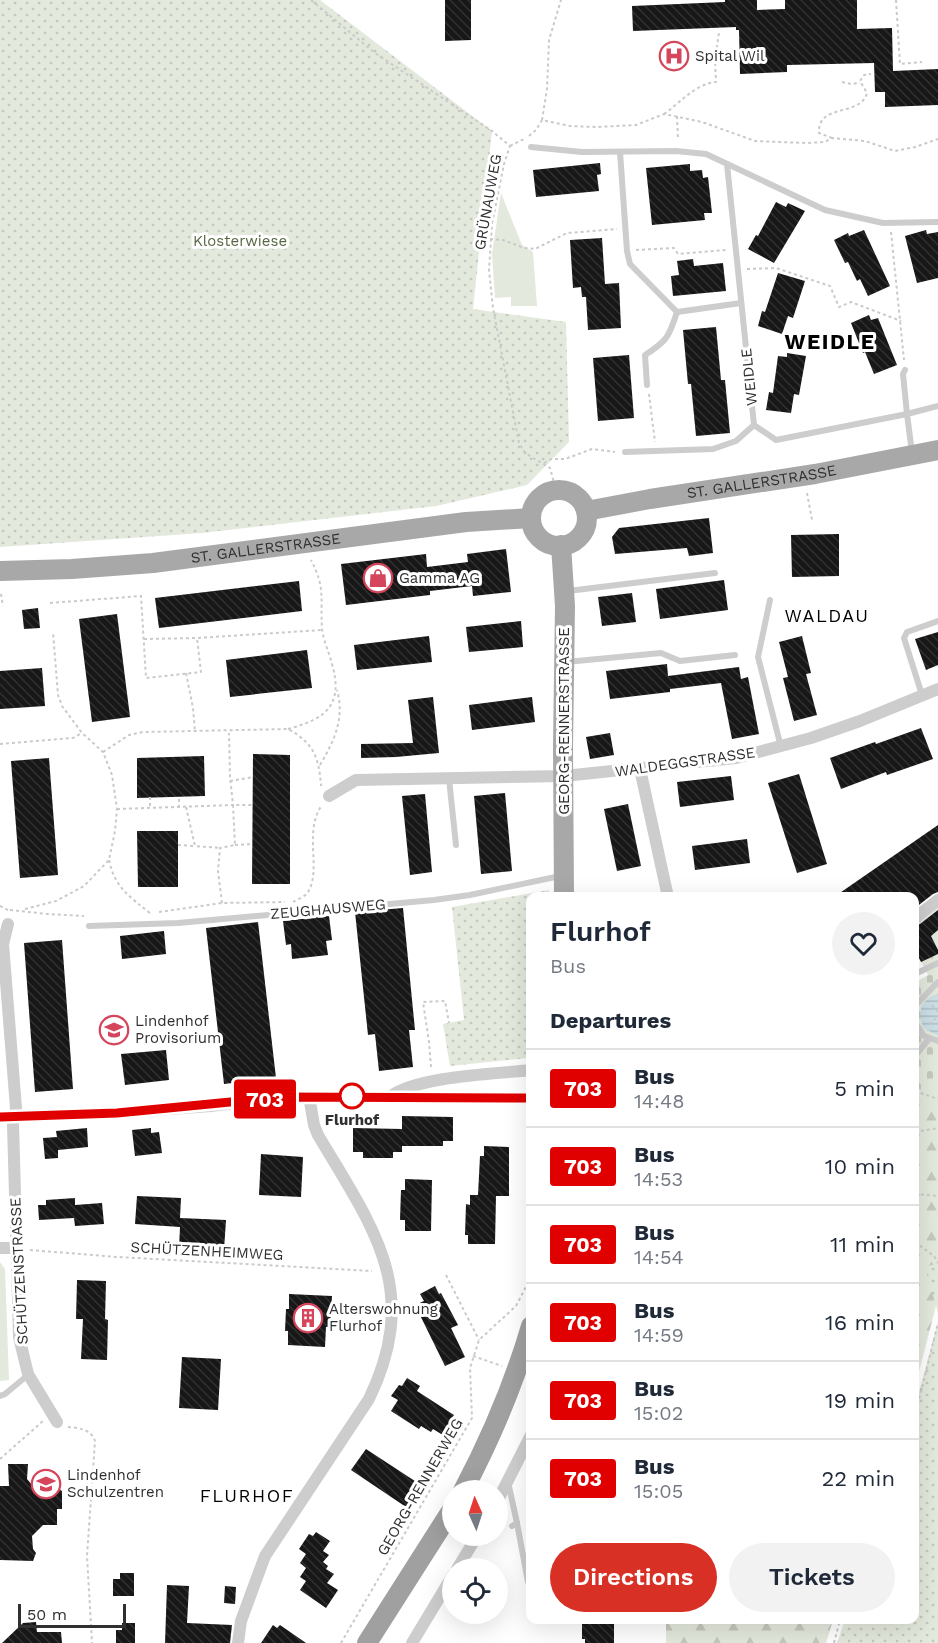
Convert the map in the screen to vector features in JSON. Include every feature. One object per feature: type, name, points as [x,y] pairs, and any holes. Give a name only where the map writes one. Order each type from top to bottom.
[{"type":"highway","points":[[469,1480],[491,1436],[526,1341]]},
{"type":"highway","points":[[367,1643],[442,1526]]},
{"type":"main road","name":"ST. GALLERSTRASSE","points":[[586,511],[815,474],[938,450]]},
{"type":"main road","points":[[556,490],[566,490],[575,495],[582,502],[586,511],[584,530],[571,543],[561,545],[550,544],[540,538],[531,518],[538,499],[556,490]]},
{"type":"main road","name":"ST. GALLERSTRASSE","points":[[0,571],[153,563],[466,522],[531,518]]},
{"type":"main road","name":"GEORG-RENNERSTRASSE","points":[[561,545],[565,662],[564,892]]},
{"type":"street","name":"WALDEGGSTRASSE","points":[[324,796],[356,780],[564,776],[736,758],[781,747],[860,721],[938,689]]},
{"type":"street","points":[[640,769],[667,892]]},
{"type":"street","points":[[919,915],[938,900]]},
{"type":"street","points":[[8,924],[3,944],[16,1108],[14,1117]]},
{"type":"street","points":[[390,1096],[408,1086],[429,1082],[526,1071]]},
{"type":"street","points":[[238,1643],[241,1621],[265,1556],[369,1399],[378,1380],[390,1334],[392,1307],[388,1272],[373,1229],[314,1125],[309,1096]]},
{"type":"street","points":[[0,1117],[117,1113],[309,1096],[526,1098]]},
{"type":"street","name":"SCHÜTZENSTRASSE","points":[[14,1117],[20,1248],[19,1337],[28,1374],[57,1422]]},
{"type":"street","points":[[0,1248],[20,1248]]},
{"type":"street","points":[[508,1481],[526,1445]]},
{"type":"street","points":[[412,1643],[442,1593]]},
{"type":"lane","points":[[531,147],[582,152],[706,154],[825,210],[891,223],[938,222]]},
{"type":"lane","points":[[620,152],[625,230],[630,264],[677,312]]},
{"type":"lane","name":"WEIDLE","points":[[727,164],[754,425],[776,440],[938,406]]},
{"type":"lane","points":[[677,312],[741,303]]},
{"type":"lane","points":[[647,386],[645,355],[663,344],[672,328],[677,312]]},
{"type":"lane","points":[[905,370],[903,374],[913,456]]},
{"type":"lane","points":[[625,452],[713,449],[736,441],[754,425]]},
{"type":"lane","points":[[564,592],[715,573]]},
{"type":"lane","points":[[770,600],[758,657],[781,747]]},
{"type":"lane","points":[[922,695],[904,638],[907,632],[938,621]]},
{"type":"lane","points":[[565,662],[661,653],[680,662],[735,655]]},
{"type":"lane","points":[[449,778],[456,845]]},
{"type":"lane","name":"ZEUGHAUSWEG","points":[[89,926],[178,923],[434,900],[470,895],[552,876],[564,876]]},
{"type":"lane","points":[[919,972],[938,963]]},
{"type":"lane","points":[[919,1002],[938,982]]},
{"type":"lane","points":[[919,1030],[929,1039],[938,1041]]},
{"type":"lane","points":[[919,1051],[929,1039]]},
{"type":"lane","points":[[0,1396],[28,1374]]},
{"type":"lane","points":[[508,1481],[526,1573]]},
{"type":"path","name":"GRÜNAUWEG","points":[[310,0],[375,53],[492,131],[510,146],[499,187],[490,239],[491,297],[517,438],[525,453],[544,463],[551,471],[556,490]]},
{"type":"path","points":[[510,146],[532,134],[542,120],[547,89],[549,40],[561,0]]},
{"type":"path","points":[[896,0],[900,64],[922,62]]},
{"type":"path","points":[[542,120],[570,126],[596,128],[636,125],[664,114],[697,88],[716,82],[719,33]]},
{"type":"path","points":[[842,82],[851,84],[860,82],[864,75],[871,74]]},
{"type":"path","points":[[860,82],[867,93],[863,101],[830,113],[822,121],[819,133],[832,138],[870,142],[895,151],[938,139]]},
{"type":"path","points":[[664,114],[702,122],[762,142],[806,144],[825,142],[832,138]]},
{"type":"path","points":[[676,152],[677,116]]},
{"type":"path","points":[[891,223],[905,370]]},
{"type":"path","points":[[490,239],[503,240],[524,248],[535,249],[567,233],[625,230]]},
{"type":"path","points":[[627,251],[674,248],[678,254],[736,249]]},
{"type":"path","points":[[738,269],[776,268],[830,286],[839,307],[851,302],[901,321]]},
{"type":"path","points":[[647,386],[656,452]]},
{"type":"path","points":[[544,463],[551,459],[565,459],[592,449],[625,452]]},
{"type":"path","points":[[806,487],[812,520]]},
{"type":"path","points":[[310,554],[321,581],[322,630],[340,702],[340,723],[333,742],[320,765]]},
{"type":"path","points":[[1,594],[3,606]]},
{"type":"path","points":[[50,603],[141,596],[146,678],[201,672],[198,638]]},
{"type":"path","points":[[144,639],[322,630]]},
{"type":"path","points":[[52,632],[58,695],[62,706],[82,733],[103,752],[112,775],[117,809],[109,860],[113,877],[124,892],[151,914]]},
{"type":"path","points":[[186,673],[195,731]]},
{"type":"path","points":[[103,752],[129,735],[143,732],[288,729],[306,724],[324,715],[333,702],[336,687]]},
{"type":"path","points":[[141,914],[222,903],[294,902],[308,894],[313,881],[311,844],[314,826],[324,796],[320,765],[312,748],[302,736],[288,729]]},
{"type":"path","points":[[228,731],[235,845]]},
{"type":"path","points":[[0,744],[74,738],[82,733]]},
{"type":"path","points":[[230,781],[253,777]]},
{"type":"path","points":[[319,808],[324,796]]},
{"type":"path","points":[[150,797],[150,809]]},
{"type":"path","points":[[179,797],[179,808]]},
{"type":"path","points":[[117,809],[253,805]]},
{"type":"path","points":[[186,807],[195,846]]},
{"type":"path","points":[[178,845],[220,848],[253,844]]},
{"type":"path","points":[[220,848],[219,871],[222,903]]},
{"type":"path","points":[[22,910],[56,901],[84,886],[109,860]]},
{"type":"path","points":[[10,910],[90,916]]},
{"type":"path","points":[[429,1082],[431,1063],[423,1002],[445,1001],[449,1023]]},
{"type":"path","points":[[919,1093],[938,1100]]},
{"type":"path","points":[[919,1131],[938,1128]]},
{"type":"path","points":[[919,1194],[938,1196]]},
{"type":"path","points":[[919,1245],[934,1256],[938,1263]]},
{"type":"path","name":"SCHÜTZENHEIMWEG","points":[[20,1248],[129,1258],[388,1272]]},
{"type":"path","points":[[446,1275],[479,1340]]},
{"type":"path","name":"GEORG-RENNERWEG","points":[[341,1643],[472,1418],[470,1368],[479,1340],[516,1306],[526,1287]]},
{"type":"path","points":[[919,1400],[938,1323]]},
{"type":"path","points":[[473,1356],[504,1366]]},
{"type":"path","points":[[0,1459],[44,1419]]},
{"type":"path","points":[[57,1422],[89,1433],[95,1442],[87,1556],[92,1643]]},
{"type":"path","points":[[834,1643],[839,1624]]},
{"type":"green space","name":"Klosterwiese","points":[[0,0],[320,0],[492,131],[473,309],[566,322],[569,442],[527,485],[436,506],[202,533],[0,547]]},
{"type":"green space","points":[[501,193],[522,245],[533,252],[537,306],[511,306],[511,297],[495,298],[492,254]]},
{"type":"green space","points":[[526,894],[526,1058],[450,1066],[443,1024],[464,1020],[452,907]]},
{"type":"green space","points":[[938,905],[938,1095],[919,1089],[919,981],[928,975],[919,958],[919,920]]},
{"type":"green space","points":[[919,1087],[938,1094],[938,1298],[919,1372]]},
{"type":"green space","points":[[0,1262],[5,1269],[9,1380],[0,1381]]},
{"type":"green space","points":[[938,1263],[938,1313],[925,1267]]},
{"type":"green space","points":[[938,1322],[938,1643],[837,1643],[844,1624],[919,1624],[919,1391]]},
{"type":"green space","points":[[666,1624],[832,1624],[826,1643],[666,1643]]},
{"type":"shaded area","points":[[938,994],[938,1036],[924,1028],[920,1012],[928,999]]},
{"type":"building","points":[[445,0],[471,0],[471,40],[445,41]]},
{"type":"building","points":[[725,0],[757,0],[757,10],[785,9],[785,0],[857,0],[857,29],[892,28],[893,71],[938,69],[938,105],[885,107],[885,92],[875,92],[874,63],[787,65],[787,72],[740,74],[739,30],[736,30],[736,27],[633,31],[632,6],[725,2]]},
{"type":"building","points":[[600,163],[601,174],[597,175],[599,191],[536,197],[533,170]]},
{"type":"building","points":[[690,164],[690,171],[702,170],[703,178],[708,177],[712,213],[704,213],[705,220],[652,225],[646,168]]},
{"type":"building","points":[[776,202],[786,207],[788,203],[805,211],[774,263],[748,249],[756,235],[758,236]]},
{"type":"building","points":[[864,230],[890,286],[868,296],[860,279],[857,281],[848,262],[845,263],[834,240],[848,233],[849,236]]},
{"type":"building","points":[[926,230],[927,234],[938,232],[938,278],[917,283],[905,236]]},
{"type":"building","points":[[602,238],[605,284],[619,283],[621,328],[588,330],[586,297],[582,297],[581,287],[573,288],[570,240]]},
{"type":"building","points":[[693,259],[694,266],[723,263],[726,291],[673,296],[671,276],[679,275],[677,261]]},
{"type":"building","points":[[778,273],[805,281],[793,318],[788,316],[782,334],[758,326]]},
{"type":"building","points":[[869,315],[871,320],[878,318],[897,365],[874,374],[851,323]]},
{"type":"building","points":[[716,327],[721,380],[725,380],[730,433],[696,436],[683,330]]},
{"type":"building","points":[[787,353],[806,356],[799,395],[794,394],[791,413],[766,410],[769,392],[773,393],[778,356],[787,357]]},
{"type":"building","points":[[629,355],[634,418],[598,421],[593,358]]},
{"type":"building","points":[[709,518],[713,553],[689,556],[687,548],[615,554],[612,537],[619,528]]},
{"type":"building","points":[[839,534],[839,576],[792,577],[791,535]]},
{"type":"building","points":[[506,549],[511,592],[473,596],[472,586],[430,591],[430,595],[346,605],[341,564],[426,554],[427,567],[468,562],[467,554]]},
{"type":"building","points":[[724,580],[728,610],[660,619],[656,589]]},
{"type":"building","points":[[299,581],[302,611],[159,628],[155,598]]},
{"type":"building","points":[[632,593],[636,622],[602,626],[598,597]]},
{"type":"building","points":[[38,608],[40,628],[24,629],[22,610]]},
{"type":"building","points":[[117,614],[130,717],[92,722],[79,619]]},
{"type":"building","points":[[521,621],[523,647],[469,652],[466,627]]},
{"type":"building","points":[[938,632],[938,665],[926,670],[915,639]]},
{"type":"building","points":[[429,636],[432,662],[357,670],[354,645]]},
{"type":"building","points":[[802,636],[811,673],[806,674],[817,715],[794,721],[783,678],[788,677],[779,642]]},
{"type":"building","points":[[307,650],[312,688],[230,697],[226,660]]},
{"type":"building","points":[[667,664],[668,676],[739,667],[741,679],[748,677],[759,734],[732,739],[721,683],[610,699],[606,671]]},
{"type":"building","points":[[42,668],[45,706],[0,709],[0,671]]},
{"type":"building","points":[[433,697],[439,753],[361,758],[361,744],[413,743],[408,700]]},
{"type":"building","points":[[532,697],[535,722],[472,730],[469,705]]},
{"type":"building","points":[[921,728],[933,759],[887,775],[886,772],[841,789],[830,758]]},
{"type":"building","points":[[610,733],[614,755],[590,759],[586,737]]},
{"type":"building","points":[[253,754],[290,755],[290,884],[252,884]]},
{"type":"building","points":[[204,756],[205,796],[137,798],[137,758]]},
{"type":"building","points":[[49,758],[58,875],[20,878],[11,761]]},
{"type":"building","points":[[799,774],[827,864],[797,873],[768,783]]},
{"type":"building","points":[[731,776],[734,800],[680,807],[677,782]]},
{"type":"building","points":[[505,793],[512,871],[481,874],[474,796]]},
{"type":"building","points":[[425,794],[432,872],[410,875],[402,796]]},
{"type":"building","points":[[628,804],[641,866],[617,871],[604,809]]},
{"type":"building","points":[[938,825],[938,892],[919,905],[919,892],[841,892]]},
{"type":"building","points":[[137,831],[178,831],[178,887],[138,887]]},
{"type":"building","points":[[747,839],[750,863],[695,870],[692,846]]},
{"type":"building","points":[[403,908],[415,1030],[409,1030],[413,1067],[379,1071],[375,1034],[368,1035],[355,912]]},
{"type":"building","points":[[938,910],[938,930],[931,936],[938,954],[921,962],[919,958],[920,924]]},
{"type":"building","points":[[329,916],[332,940],[326,941],[328,955],[292,959],[291,944],[286,945],[283,921]]},
{"type":"building","points":[[258,922],[276,1078],[224,1084],[206,928]]},
{"type":"building","points":[[164,931],[166,954],[122,959],[120,936]]},
{"type":"building","points":[[62,940],[73,1089],[35,1092],[24,943]]},
{"type":"building","points":[[166,1050],[169,1080],[125,1085],[121,1054]]},
{"type":"building","points":[[402,1116],[453,1117],[453,1141],[443,1141],[443,1146],[402,1146],[402,1152],[393,1152],[393,1158],[363,1158],[363,1152],[353,1152],[353,1128],[402,1129]]},
{"type":"building","points":[[87,1128],[88,1147],[58,1150],[58,1158],[45,1159],[43,1138],[57,1137],[56,1131]]},
{"type":"building","points":[[151,1128],[151,1133],[159,1132],[162,1153],[135,1156],[132,1130]]},
{"type":"building","points":[[484,1146],[509,1147],[509,1196],[496,1196],[495,1244],[468,1244],[468,1235],[465,1235],[466,1204],[470,1205],[470,1195],[478,1195],[480,1156],[484,1156]]},
{"type":"building","points":[[261,1154],[303,1157],[301,1197],[259,1195]]},
{"type":"building","points":[[405,1179],[432,1180],[431,1231],[405,1231],[405,1220],[400,1220],[401,1190],[405,1190]]},
{"type":"building","points":[[137,1196],[181,1198],[180,1218],[226,1220],[224,1250],[179,1248],[180,1227],[135,1224]]},
{"type":"building","points":[[75,1198],[75,1205],[102,1203],[104,1224],[75,1226],[74,1218],[39,1220],[38,1205],[46,1205],[46,1200]]},
{"type":"building","points":[[77,1280],[106,1281],[107,1360],[81,1359],[83,1319],[76,1319]]},
{"type":"building","name":"Alterswohnung Flurhof","points":[[435,1286],[458,1325],[451,1328],[465,1357],[445,1366],[415,1305],[424,1301],[420,1294]]},
{"type":"building","name":"Alterswohnung Flurhof","points":[[289,1294],[332,1296],[330,1327],[326,1327],[325,1347],[288,1345],[288,1331],[285,1331]]},
{"type":"building","points":[[182,1357],[221,1359],[218,1410],[179,1408]]},
{"type":"building","name":"Alterswohnung Flurhof","points":[[407,1378],[420,1386],[417,1391],[454,1415],[449,1423],[453,1426],[446,1437],[433,1429],[431,1432],[421,1426],[419,1429],[391,1411],[398,1400],[391,1396]]},
{"type":"building","points":[[366,1449],[424,1487],[409,1509],[351,1470]]},
{"type":"building","points":[[8,1464],[28,1464],[27,1479],[38,1492],[51,1492],[56,1487],[62,1491],[62,1509],[57,1509],[57,1525],[43,1525],[32,1536],[33,1549],[36,1553],[33,1561],[0,1560],[0,1486],[9,1486]]},
{"type":"building","points":[[316,1532],[330,1541],[323,1551],[329,1555],[323,1562],[328,1566],[326,1569],[334,1574],[327,1583],[338,1590],[326,1608],[300,1590],[306,1581],[300,1577],[306,1568],[300,1563],[306,1554],[299,1549],[309,1534],[313,1536]]},
{"type":"building","points":[[120,1573],[134,1573],[134,1596],[113,1596],[113,1579],[120,1579]]},
{"type":"building","points":[[167,1585],[189,1586],[187,1623],[232,1625],[230,1643],[165,1643]]},
{"type":"building","points":[[225,1586],[236,1587],[235,1604],[224,1603]]},
{"type":"building","points":[[36,1622],[37,1632],[61,1632],[62,1643],[2,1643],[23,1623]]},
{"type":"building","points":[[122,1623],[135,1623],[135,1643],[116,1643],[116,1630],[122,1630]]},
{"type":"building","points":[[582,1624],[614,1624],[614,1643],[585,1643],[585,1639],[582,1639]]},
{"type":"building","points":[[273,1625],[277,1628],[280,1625],[306,1643],[261,1643]]},
{"type":"bus line","name":"703","points":[[0,1117],[117,1113],[309,1096],[526,1098]]},
{"type":"place","name":"Spital Wil","points":[[674,56]]},
{"type":"place","name":"Gamma AG","points":[[378,578]]},
{"type":"place","name":"Lindenhof Provisorium","points":[[114,1030]]},
{"type":"place","name":"Flurhof","points":[[352,1096]]},
{"type":"place","name":"Alterswohnung Flurhof","points":[[308,1318]]},
{"type":"place","name":"Lindenhof Schulzentren","points":[[46,1484]]},
{"type":"district","name":"WEIDLE","points":[[830,342]]},
{"type":"district","name":"WALDAU","points":[[827,616]]},
{"type":"district","name":"FLURHOF","points":[[247,1496]]}]
